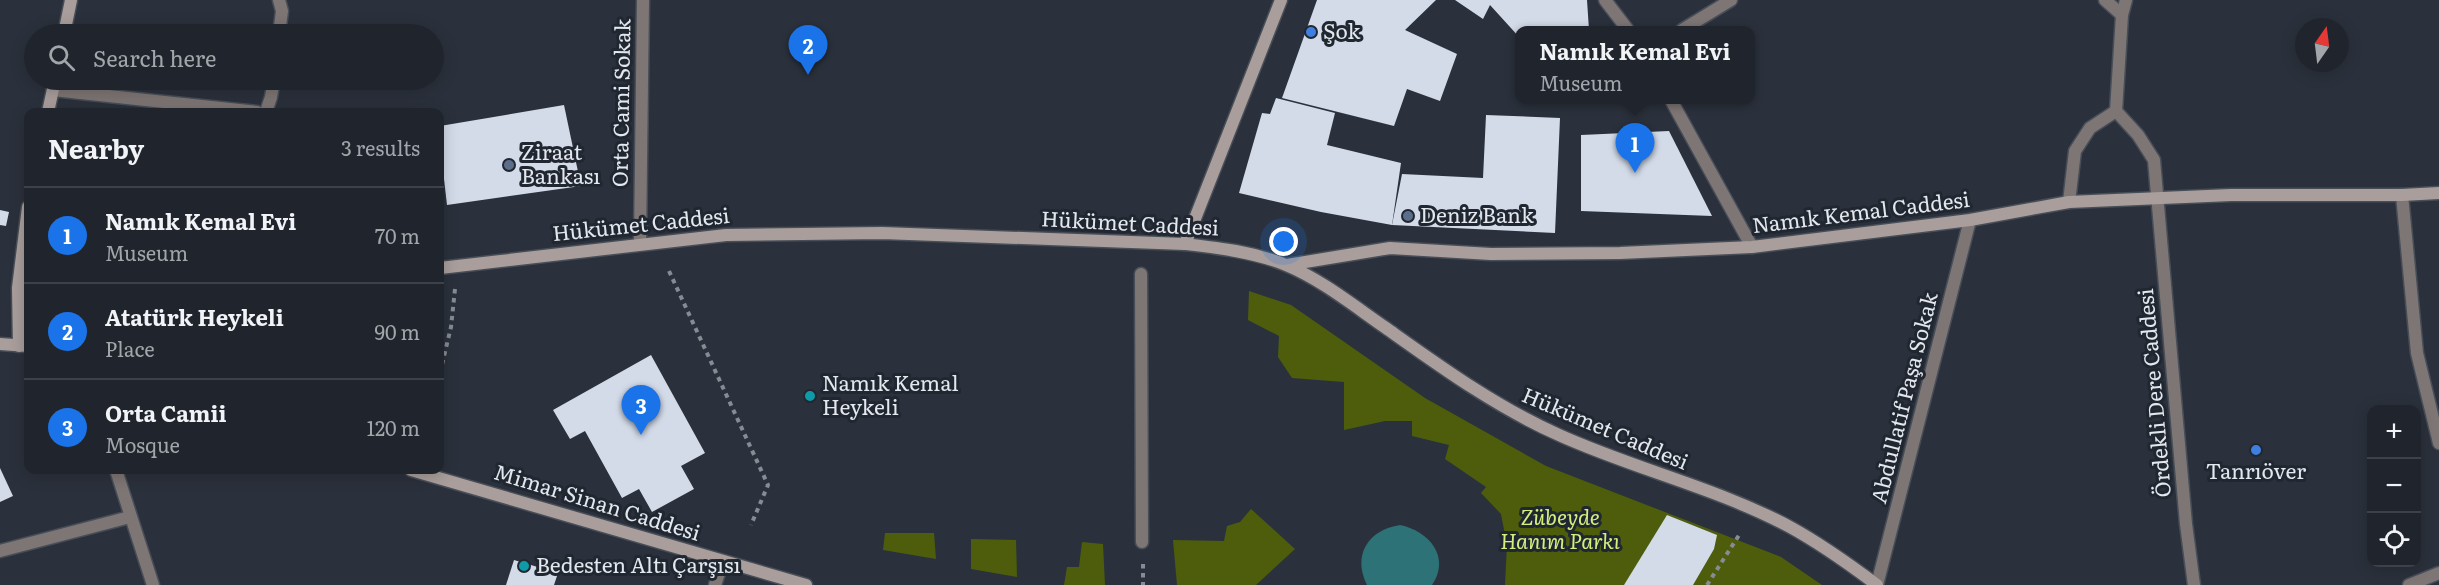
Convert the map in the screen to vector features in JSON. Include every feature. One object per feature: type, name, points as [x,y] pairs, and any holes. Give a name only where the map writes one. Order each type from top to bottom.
[{"type":"main road","points":[[66,24],[71,0]]},
{"type":"main road","points":[[1185,244],[1281,0]]},
{"type":"main road","points":[[49,108],[53,90]]},
{"type":"main road","name":"Namık Kemal Caddesi","points":[[1287,265],[1390,249],[1491,254],[1620,253],[1752,247],[1970,220],[2069,202],[2231,195],[2439,193]]},
{"type":"main road","name":"Hükümet Caddesi","points":[[444,267],[726,235],[882,232],[1185,244],[1223,248],[1287,265],[1330,289],[1452,375],[1507,408],[1559,435],[1790,527],[1833,553],[1877,585]]},
{"type":"main road","points":[[0,344],[24,346],[18,288],[24,239]]},
{"type":"main road","name":"Mimar Sinan Caddesi","points":[[425,474],[806,585]]},
{"type":"street","points":[[279,0],[282,11],[280,24]]},
{"type":"street","name":"Orta Cami Sokak","points":[[640,243],[643,0]]},
{"type":"street","points":[[1605,0],[1625,26]]},
{"type":"street","points":[[1689,26],[1731,0]]},
{"type":"street","points":[[2105,0],[2122,15]]},
{"type":"street","points":[[2069,202],[2075,151],[2090,128],[2116,111],[2122,15],[2126,0]]},
{"type":"street","points":[[92,90],[227,108]]},
{"type":"street","points":[[268,108],[273,90]]},
{"type":"street","points":[[1674,104],[1752,247]]},
{"type":"street","name":"Ördekli Dere Caddesi","points":[[2116,111],[2138,135],[2154,160],[2186,524],[2194,585]]},
{"type":"street","points":[[2402,195],[2417,353],[2439,443]]},
{"type":"street","name":"Abdullatif Paşa Sokak","points":[[1877,585],[1970,220]]},
{"type":"street","points":[[1141,274],[1142,542]]},
{"type":"street","points":[[117,474],[153,585]]},
{"type":"street","points":[[0,551],[130,516]]},
{"type":"street","points":[[715,585],[723,561]]},
{"type":"street","points":[[2409,585],[2439,573]]},
{"type":"path","points":[[444,353],[454,303],[457,264]]},
{"type":"path","points":[[669,271],[768,485],[751,525]]},
{"type":"path","points":[[1707,585],[1754,511]]},
{"type":"green space","name":"Zübeyde Hanım Parkı","points":[[1249,291],[1291,305],[1425,398],[1546,466],[1781,557],[1822,585],[1505,585],[1507,545],[1501,514],[1481,493],[1486,487],[1445,459],[1449,445],[1412,436],[1412,421],[1385,421],[1344,430],[1344,382],[1292,378],[1278,357],[1279,336],[1248,320]]},
{"type":"green space","points":[[1251,509],[1295,549],[1256,585],[1177,585],[1173,540],[1224,541],[1227,526],[1240,522]]},
{"type":"green space","points":[[885,533],[934,533],[936,559],[883,550]]},
{"type":"green space","points":[[971,539],[1016,540],[1017,577],[971,569]]},
{"type":"green space","points":[[1082,542],[1103,544],[1105,585],[1064,585],[1067,567],[1079,567]]},
{"type":"shaded area","points":[[1400,525],[1420,533],[1434,547],[1439,565],[1432,585],[1367,585],[1361,564],[1366,546],[1379,532]]},
{"type":"building","points":[[1317,0],[1436,0],[1405,30],[1457,54],[1440,101],[1407,89],[1394,126],[1282,98]]},
{"type":"building","points":[[1455,0],[1587,0],[1589,26],[1515,26],[1515,32],[1490,5],[1483,19]]},
{"type":"building","points":[[1276,98],[1335,113],[1327,145],[1401,163],[1392,225],[1321,212],[1239,193],[1262,113],[1270,114]]},
{"type":"building","name":"Ziraat Bankası","points":[[564,105],[581,186],[447,205],[444,179],[444,125]]},
{"type":"building","points":[[1486,115],[1560,118],[1555,233],[1392,225],[1402,174],[1483,178]]},
{"type":"building","points":[[1669,131],[1712,216],[1581,211],[1581,135]]},
{"type":"building","points":[[0,210],[9,212],[6,226],[0,225]]},
{"type":"building","points":[[651,355],[705,453],[681,466],[694,489],[652,512],[639,489],[622,498],[585,431],[570,439],[553,410]]},
{"type":"building","points":[[0,468],[13,496],[0,502]]},
{"type":"building","points":[[1667,515],[1717,535],[1714,549],[1693,585],[1624,585]]},
{"type":"building","name":"Bedesten Altı Çarşısı","points":[[514,560],[558,573],[554,585],[506,585]]},
{"type":"place","name":"Şok","points":[[1311,32]]},
{"type":"place","name":"Atatürk Heykeli","points":[[808,75]]},
{"type":"place","name":"Ziraat Bankası","points":[[509,165]]},
{"type":"place","name":"Namık Kemal Evi","points":[[1635,173]]},
{"type":"place","name":"Deniz Bank","points":[[1408,216]]},
{"type":"place","name":"Namık Kemal Heykeli","points":[[810,396]]},
{"type":"place","name":"Orta Camii","points":[[641,435]]},
{"type":"place","name":"Tanrıöver","points":[[2256,450]]},
{"type":"place","name":"Bedesten Altı Çarşısı","points":[[524,566]]}]
